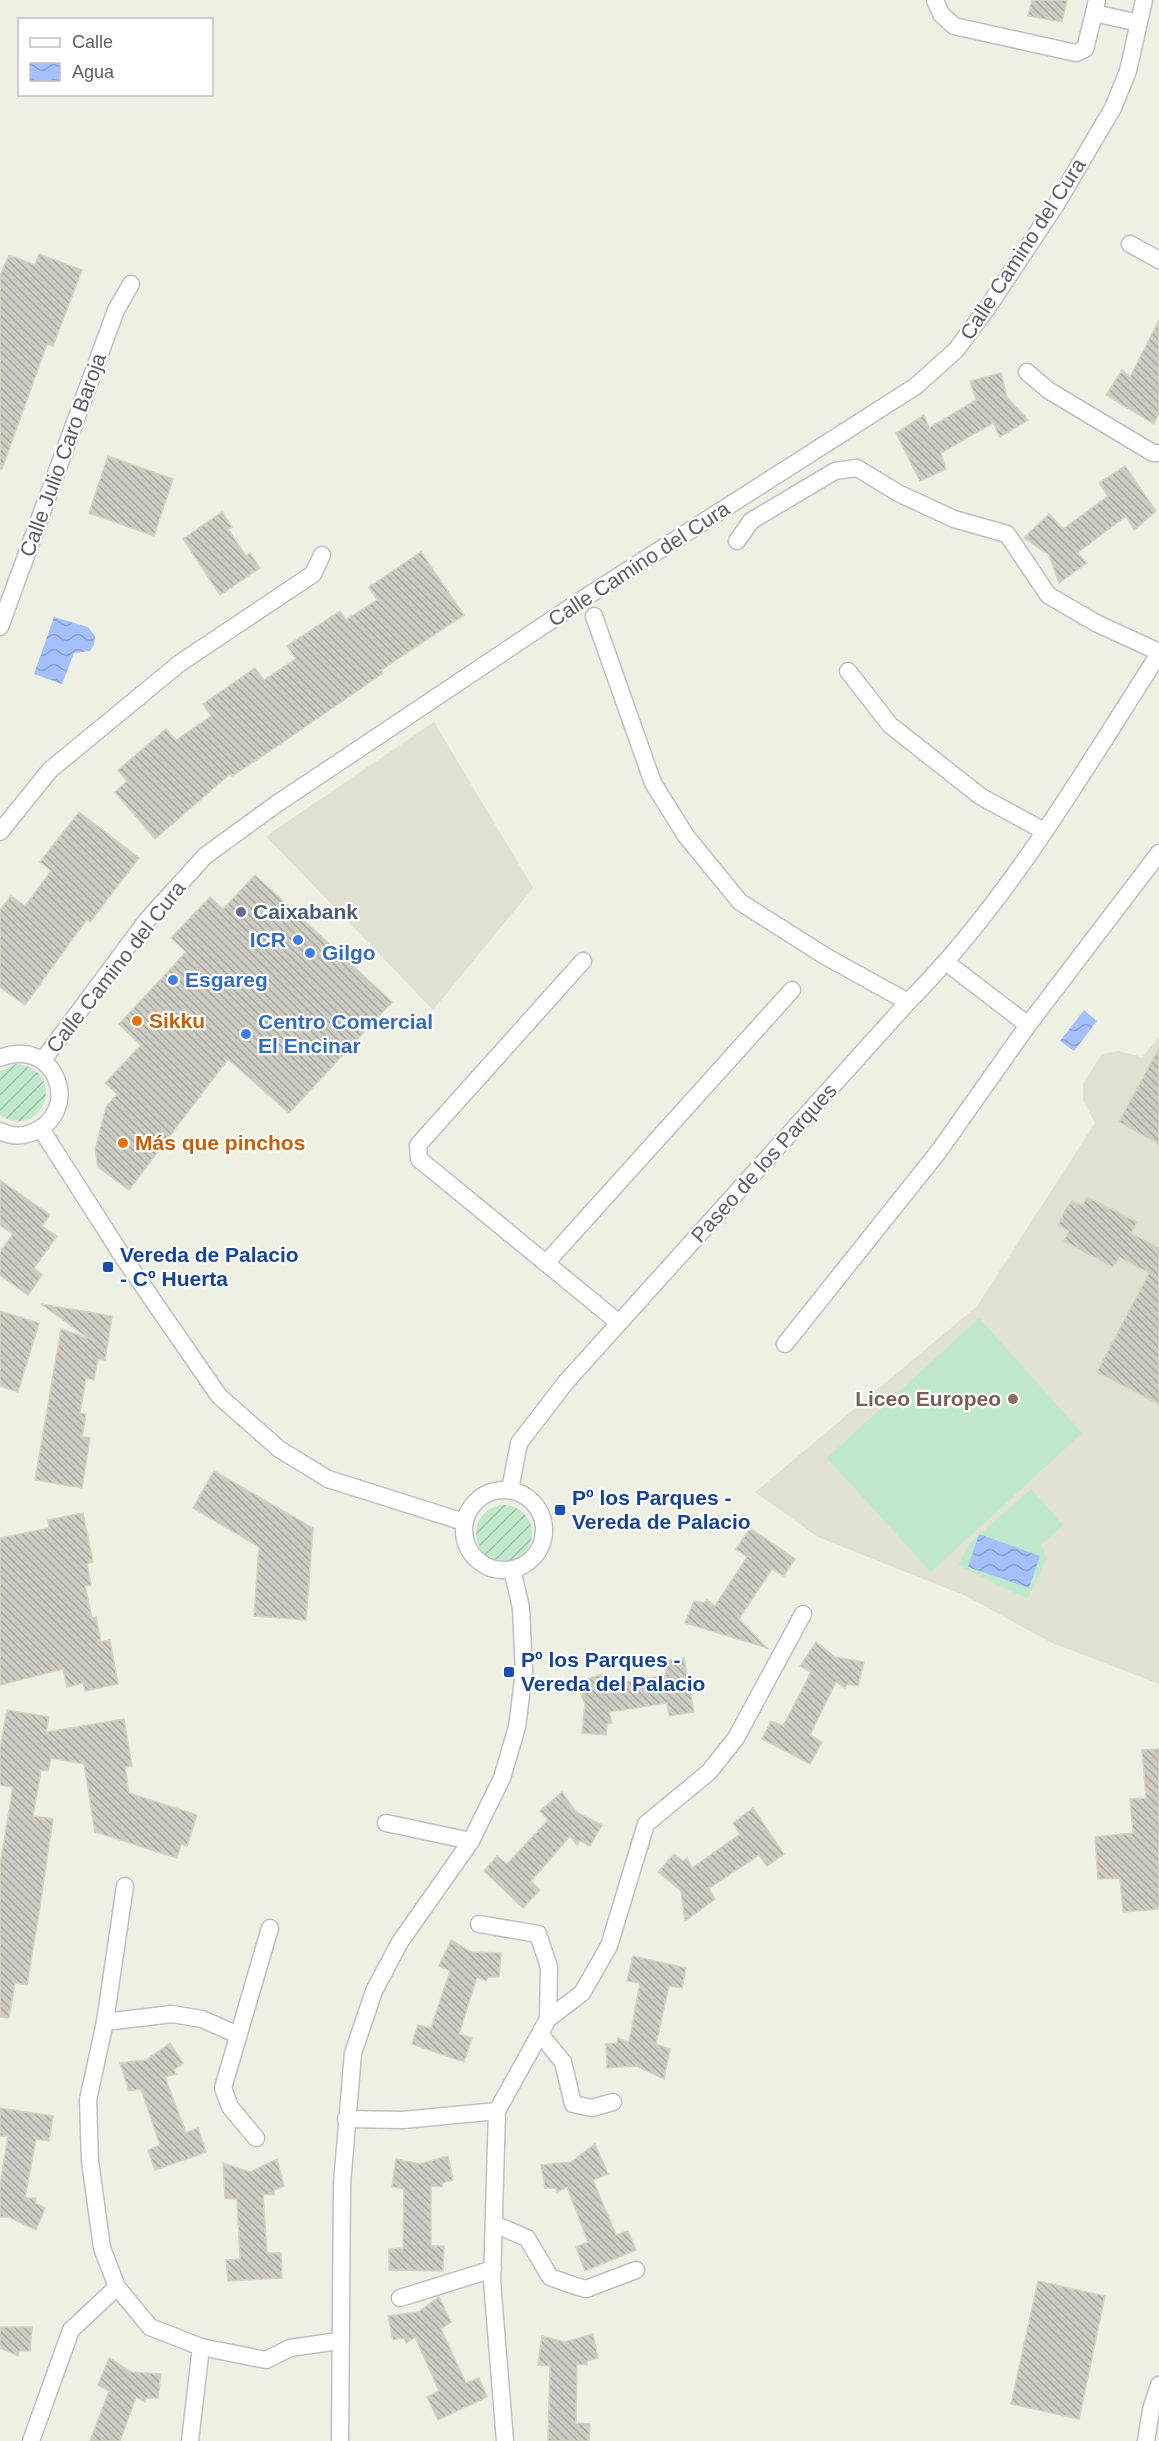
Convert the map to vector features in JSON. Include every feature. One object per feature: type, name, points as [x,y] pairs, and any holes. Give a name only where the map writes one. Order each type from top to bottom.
[{"type":"street","points":[[935,0],[941,14],[954,26],[1076,53],[1085,49],[1095,6],[1139,22]]},
{"type":"street","name":"Calle Camino del Cura","points":[[43,1060],[147,920],[205,856],[275,804],[586,597],[916,386],[956,350],[988,307],[1057,203],[1113,108],[1128,70],[1144,0]]},
{"type":"street","points":[[1130,244],[1159,260]]},
{"type":"street","name":"Calle Julio Caro Baroja","points":[[0,627],[116,310],[130,284]]},
{"type":"street","points":[[1027,372],[1048,390],[1153,453],[1159,453]]},
{"type":"street","name":"Paseo de los Parques","points":[[510,1490],[519,1443],[566,1382],[909,1002],[947,963],[1044,831],[1159,653],[1048,595],[1006,534],[954,519],[898,493],[857,468],[835,471],[750,521],[737,541]]},
{"type":"street","points":[[0,832],[50,770],[180,663],[313,574],[322,555]]},
{"type":"street","points":[[594,616],[653,783],[686,837],[740,902],[825,956],[909,1002]]},
{"type":"street","points":[[848,671],[890,725],[980,796],[1044,831]]},
{"type":"street","points":[[785,1344],[939,1151],[1028,1025],[1159,853]]},
{"type":"street","points":[[583,961],[418,1145],[419,1159],[619,1323]]},
{"type":"street","points":[[947,963],[1028,1025]]},
{"type":"street","points":[[546,1263],[792,990]]},
{"type":"street","points":[[0,1058],[11,1053],[28,1054],[43,1060],[54,1072],[60,1087],[59,1103],[53,1118],[41,1130],[25,1136],[8,1135],[0,1131]]},
{"type":"street","points":[[41,1130],[123,1257],[219,1396],[279,1449],[328,1479],[464,1522]]},
{"type":"street","points":[[498,1490],[510,1490],[523,1494],[534,1503],[541,1515],[544,1529],[542,1543],[535,1555],[525,1564],[512,1569],[493,1568],[475,1558],[464,1535],[464,1522],[476,1501],[498,1490]]},
{"type":"street","points":[[340,2441],[342,2184],[352,2053],[374,1991],[400,1942],[471,1841],[502,1778],[517,1727],[524,1672],[521,1608],[512,1569]]},
{"type":"street","points":[[505,2441],[493,2269],[497,2111],[548,2019],[582,1993],[609,1946],[646,1824],[709,1772],[736,1738],[803,1614]]},
{"type":"street","points":[[386,1822],[471,1841]]},
{"type":"street","points":[[125,1886],[105,2022],[88,2100],[90,2161],[102,2248],[117,2288],[150,2327],[201,2347],[266,2360],[290,2348],[339,2341]]},
{"type":"street","points":[[479,1924],[538,1934],[549,1967],[548,2019]]},
{"type":"street","points":[[256,2138],[230,2107],[223,2088],[270,1928]]},
{"type":"street","points":[[105,2022],[172,2014],[202,2019],[238,2035]]},
{"type":"street","points":[[540,2034],[563,2062],[573,2104],[592,2108],[613,2102]]},
{"type":"street","points":[[346,2119],[403,2120],[497,2111]]},
{"type":"street","points":[[494,2224],[527,2238],[550,2277],[572,2285],[586,2289],[636,2270]]},
{"type":"street","points":[[400,2298],[493,2269]]},
{"type":"street","points":[[31,2441],[71,2330],[117,2288]]},
{"type":"street","points":[[190,2441],[201,2347]]},
{"type":"street","points":[[1146,2441],[1151,2410],[1159,2385]]},
{"type":"shaded area","points":[[434,722],[533,888],[433,1010],[266,836]]},
{"type":"shaded area","name":"Liceo Europeo","points":[[1159,1037],[1159,1684],[1050,1642],[966,1596],[818,1537],[755,1492],[977,1306],[1095,1123],[1083,1100],[1083,1083],[1102,1054],[1119,1051],[1142,1057]]},
{"type":"green space","points":[[16,1064],[33,1069],[42,1078],[46,1090],[44,1102],[38,1113],[28,1120],[15,1121],[0,1115],[0,1071]]},
{"type":"green space","points":[[979,1318],[1082,1433],[931,1572],[827,1458]]},
{"type":"green space","points":[[1031,1489],[1063,1525],[1041,1545],[1047,1558],[1027,1599],[958,1565],[970,1543]]},
{"type":"green space","points":[[504,1505],[515,1507],[524,1513],[530,1522],[532,1533],[530,1544],[524,1553],[515,1559],[504,1561],[493,1559],[484,1553],[478,1544],[476,1533],[478,1522],[484,1513],[493,1507]]},
{"type":"water","points":[[54,617],[88,627],[95,636],[94,645],[90,651],[74,653],[62,684],[34,674]]},
{"type":"water","points":[[1084,1010],[1097,1021],[1074,1051],[1060,1041]]},
{"type":"water","points":[[979,1534],[1040,1556],[1029,1588],[968,1567]]},
{"type":"building","points":[[1032,0],[1067,0],[1062,22],[1028,16]]},
{"type":"building","points":[[39,254],[82,270],[53,346],[47,344],[2,469],[0,469],[0,276],[9,255],[35,265]]},
{"type":"building","points":[[1159,320],[1159,413],[1154,424],[1106,395],[1122,370],[1130,377]]},
{"type":"building","points":[[1001,373],[1007,397],[1028,420],[1000,437],[993,423],[941,453],[946,469],[920,481],[896,433],[924,415],[929,428],[976,400],[970,381]]},
{"type":"building","points":[[108,456],[173,479],[154,536],[89,513]]},
{"type":"building","points":[[1125,466],[1156,511],[1134,530],[1126,516],[1077,553],[1087,563],[1059,583],[1049,555],[1024,538],[1049,514],[1063,529],[1108,496],[1099,483]]},
{"type":"building","points":[[222,512],[232,527],[228,529],[246,556],[250,553],[260,568],[220,595],[183,539]]},
{"type":"building","points":[[421,552],[464,615],[381,670],[383,673],[276,747],[232,776],[230,774],[155,839],[115,792],[127,781],[118,770],[166,729],[176,740],[211,716],[203,704],[255,668],[264,680],[296,659],[287,646],[340,611],[346,620],[377,600],[369,587]]},
{"type":"building","points":[[79,812],[139,858],[90,922],[87,919],[25,1005],[0,987],[0,910],[11,896],[25,906],[51,871],[40,862]]},
{"type":"building","name":"Centro Comercial El Encinar","points":[[255,875],[392,1002],[289,1113],[228,1059],[129,1190],[98,1167],[95,1150],[106,1107],[117,1094],[105,1083],[141,1045],[119,1024],[186,952],[171,938],[210,897],[223,909]]},
{"type":"building","points":[[1159,1048],[1159,1144],[1119,1122]]},
{"type":"building","points":[[0,1180],[50,1215],[42,1226],[57,1236],[34,1268],[42,1275],[28,1295],[0,1275],[0,1252],[13,1234],[0,1225]]},
{"type":"building","points":[[1087,1197],[1137,1222],[1131,1233],[1159,1248],[1159,1404],[1097,1372],[1149,1273],[1119,1257],[1113,1267],[1064,1241],[1069,1231],[1058,1225],[1067,1207],[1072,1201],[1082,1206]]},
{"type":"building","points":[[41,1304],[112,1316],[105,1360],[98,1359],[94,1380],[86,1378],[80,1413],[86,1414],[82,1437],[90,1438],[82,1488],[35,1480],[61,1329],[88,1338]]},
{"type":"building","points":[[0,1311],[39,1323],[18,1392],[0,1386]]},
{"type":"building","points":[[214,1471],[313,1528],[306,1620],[254,1616],[259,1547],[193,1508]]},
{"type":"building","points":[[83,1513],[93,1562],[87,1564],[91,1585],[85,1586],[92,1618],[96,1617],[101,1642],[110,1640],[118,1684],[85,1691],[83,1683],[67,1687],[63,1669],[0,1685],[0,1538],[49,1528],[48,1520]]},
{"type":"building","points":[[750,1528],[795,1559],[784,1576],[772,1569],[739,1619],[767,1648],[685,1623],[694,1601],[704,1603],[707,1600],[715,1606],[747,1557],[736,1549]]},
{"type":"building","points":[[816,1642],[835,1657],[864,1662],[858,1686],[847,1684],[845,1688],[836,1682],[810,1735],[822,1742],[810,1764],[762,1739],[771,1721],[783,1726],[811,1672],[800,1666]]},
{"type":"building","points":[[684,1658],[694,1712],[669,1716],[667,1703],[609,1712],[612,1723],[607,1724],[606,1735],[582,1733],[585,1704],[576,1682],[603,1674],[607,1685],[666,1675],[664,1661]]},
{"type":"building","points":[[7,1710],[49,1717],[46,1732],[124,1719],[132,1766],[125,1767],[129,1793],[197,1815],[187,1846],[181,1844],[177,1858],[95,1832],[84,1764],[51,1758],[48,1771],[41,1770],[33,1816],[53,1819],[39,1913],[27,1985],[15,1983],[9,2018],[0,2017],[0,1865],[13,1787],[0,1785],[0,1749]]},
{"type":"building","points":[[1159,1749],[1159,1909],[1123,1912],[1120,1878],[1098,1879],[1095,1837],[1133,1833],[1130,1799],[1146,1798],[1142,1750]]},
{"type":"building","points":[[562,1792],[576,1812],[602,1825],[590,1846],[580,1841],[577,1845],[570,1836],[531,1881],[540,1890],[523,1908],[484,1871],[497,1856],[507,1864],[548,1820],[540,1811]]},
{"type":"building","points":[[753,1808],[784,1854],[767,1866],[759,1855],[709,1888],[715,1899],[685,1921],[681,1891],[658,1872],[674,1854],[683,1861],[687,1858],[692,1868],[740,1834],[733,1823]]},
{"type":"building","points":[[451,1940],[471,1952],[501,1953],[499,1977],[488,1977],[486,1981],[477,1977],[459,2034],[472,2038],[464,2062],[412,2044],[418,2025],[431,2028],[450,1971],[439,1966]]},
{"type":"building","points":[[633,1956],[686,1968],[682,1988],[669,1986],[656,2044],[670,2049],[664,2079],[636,2066],[607,2068],[606,2044],[617,2043],[618,2038],[629,2042],[640,1983],[627,1981]]},
{"type":"building","points":[[170,2043],[183,2063],[174,2070],[176,2074],[165,2077],[186,2133],[198,2128],[206,2152],[155,2170],[148,2150],[160,2145],[141,2089],[129,2091],[120,2063],[146,2060]]},
{"type":"building","points":[[0,2108],[53,2116],[49,2141],[36,2139],[25,2198],[36,2198],[35,2203],[45,2208],[36,2230],[9,2217],[0,2217],[0,2185],[8,2136],[0,2136]]},
{"type":"building","points":[[595,2144],[608,2174],[593,2180],[616,2235],[628,2231],[636,2250],[585,2271],[576,2247],[588,2242],[567,2187],[557,2192],[556,2188],[545,2188],[541,2165],[571,2162]]},
{"type":"building","points":[[448,2156],[453,2180],[442,2183],[442,2187],[431,2186],[431,2246],[444,2246],[443,2271],[389,2270],[389,2249],[403,2248],[404,2189],[392,2187],[396,2159],[419,2164]]},
{"type":"building","points":[[277,2159],[284,2186],[274,2190],[274,2195],[263,2194],[267,2253],[281,2253],[282,2278],[228,2281],[226,2260],[240,2259],[237,2199],[225,2198],[223,2163],[250,2172]]},
{"type":"building","points":[[1038,2281],[1105,2296],[1079,2419],[1011,2404]]},
{"type":"building","points":[[439,2297],[451,2322],[441,2329],[466,2383],[479,2378],[487,2397],[438,2420],[427,2397],[439,2391],[415,2337],[406,2343],[404,2338],[393,2340],[388,2316],[418,2312]]},
{"type":"building","points":[[0,2327],[32,2327],[30,2351],[19,2351],[18,2356],[0,2348]]},
{"type":"building","points":[[593,2334],[598,2358],[587,2361],[587,2365],[577,2364],[576,2423],[590,2424],[589,2441],[548,2441],[550,2366],[538,2365],[542,2336],[565,2342]]},
{"type":"building","points":[[109,2358],[131,2372],[161,2374],[158,2398],[146,2398],[145,2402],[136,2397],[120,2441],[90,2441],[109,2391],[98,2385]]},
{"type":"place","name":"Caixabank","points":[[241,912]]},
{"type":"place","name":"ICR","points":[[298,940]]},
{"type":"place","name":"Gilgo","points":[[310,953]]},
{"type":"place","name":"Esgareg","points":[[173,980]]},
{"type":"place","name":"Sikku","points":[[137,1021]]},
{"type":"place","name":"Centro Comercial El Encinar","points":[[246,1034]]},
{"type":"place","name":"Más que pinchos","points":[[123,1143]]},
{"type":"place","name":"Vereda de Palacio - Cº Huerta","points":[[108,1267]]},
{"type":"place","name":"Liceo Europeo","points":[[1013,1399]]},
{"type":"place","name":"Pº los Parques - Vereda de Palacio","points":[[560,1510]]},
{"type":"place","name":"Pº los Parques - Vereda del Palacio","points":[[509,1672]]}]
